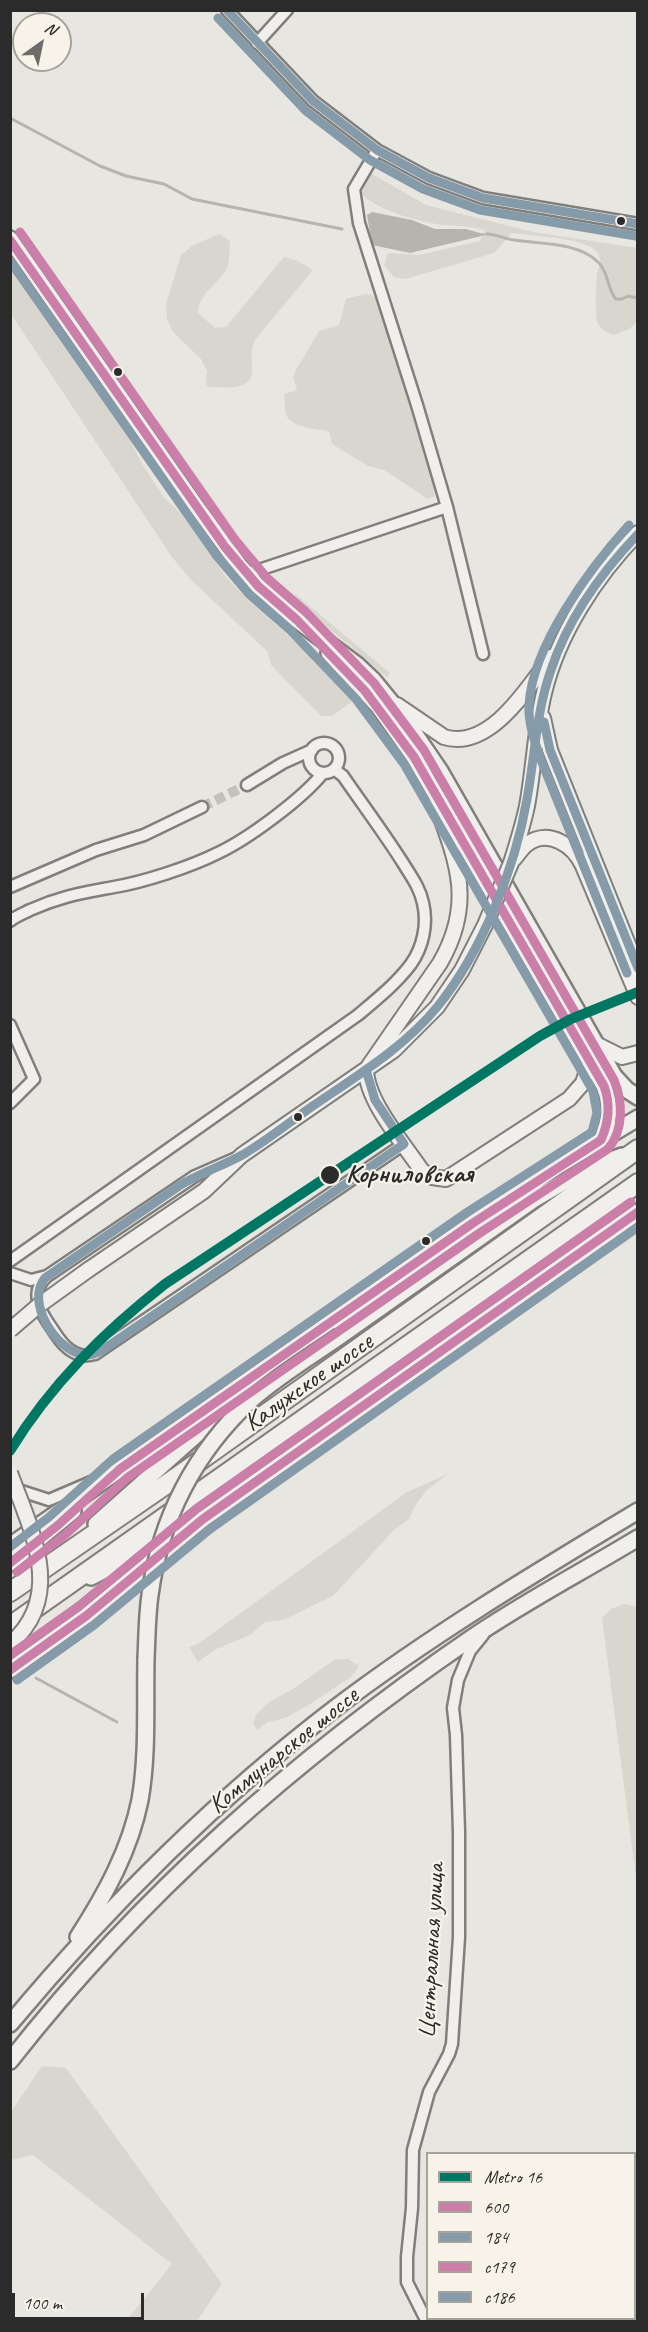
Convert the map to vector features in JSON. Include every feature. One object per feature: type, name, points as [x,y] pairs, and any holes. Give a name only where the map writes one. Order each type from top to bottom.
[{"type":"highway","name":"Калужское шоссе","points":[[10,1592],[174,1479],[636,1150]]},
{"type":"highway","name":"Калужское шоссе","points":[[10,1626],[638,1183]]},
{"type":"main road","points":[[10,239],[201,515],[247,574],[297,620],[372,698],[396,729],[590,1061],[609,1100],[609,1118],[601,1140]]},
{"type":"main road","points":[[297,620],[373,680],[390,700],[440,771],[620,1083],[638,1097]]},
{"type":"main road","points":[[10,1546],[473,1223],[638,1118]]},
{"type":"main road","points":[[54,1972],[99,1904],[119,1864],[134,1825],[143,1774],[150,1596],[157,1560],[168,1523],[181,1491],[199,1459],[222,1430],[252,1400],[281,1376],[543,1194],[584,1170],[636,1150]]},
{"type":"main road","points":[[10,1670],[86,1616],[203,1519],[638,1212]]},
{"type":"main road","points":[[44,1569],[149,1479],[297,1345]]},
{"type":"main road","points":[[10,1563],[57,1527],[120,1469]]},
{"type":"main road","name":"Коммунарское шоссе","points":[[10,2024],[54,1972],[161,1859],[249,1779],[334,1709],[462,1620],[638,1511]]},
{"type":"main road","points":[[48,1599],[203,1519]]},
{"type":"main road","name":"Коммунарское шоссе","points":[[10,2061],[48,2012],[97,1956],[180,1871],[263,1795],[349,1727],[490,1626],[638,1539]]},
{"type":"street","points":[[226,10],[313,101],[377,150],[429,178],[483,198],[638,224]]},
{"type":"street","points":[[256,43],[287,10]]},
{"type":"street","points":[[377,150],[354,189],[359,223],[447,507],[483,654]]},
{"type":"street","points":[[247,574],[447,507]]},
{"type":"street","points":[[10,1330],[38,1306],[88,1270],[204,1191],[242,1155],[366,1070],[409,1037],[437,1007],[462,970],[485,925],[511,863],[526,806],[541,707],[551,668],[594,586],[638,533]]},
{"type":"street","points":[[390,700],[444,737],[453,740],[469,738],[495,723],[514,704],[564,641]]},
{"type":"street","points":[[541,707],[550,750],[638,969]]},
{"type":"street","points":[[12,920],[68,895],[114,887],[164,873],[219,853],[294,801],[312,787],[323,773],[334,769],[338,762],[338,754],[333,747],[326,744],[318,745],[247,785]]},
{"type":"street","points":[[312,750],[309,757],[310,765],[315,771],[323,773]]},
{"type":"street","points":[[10,1261],[358,1015],[397,981],[411,964],[423,938],[425,921],[423,902],[410,874],[343,776],[334,769]]},
{"type":"street","points":[[429,782],[459,878],[458,925],[440,963],[366,1070],[366,1081],[373,1098],[427,1175],[438,1179],[451,1176],[569,1099],[583,1083],[590,1061]]},
{"type":"street","points":[[10,887],[96,850],[144,835],[202,807]]},
{"type":"street","points":[[511,863],[528,843],[542,839],[562,842],[575,852],[638,997]]},
{"type":"street","points":[[10,1025],[34,1080],[10,1103]]},
{"type":"street","points":[[596,1044],[622,1057],[638,1053]]},
{"type":"street","points":[[242,1155],[195,1176],[40,1283],[37,1296],[42,1315],[60,1340],[80,1355],[96,1354],[404,1144]]},
{"type":"street","points":[[10,1273],[31,1280],[47,1276]]},
{"type":"street","points":[[10,1487],[49,1500],[120,1469]]},
{"type":"street","points":[[10,1473],[34,1538],[42,1585],[37,1606],[29,1623],[10,1644]]},
{"type":"street","name":"Центральная улица","points":[[427,2322],[407,2282],[407,2257],[412,2208],[413,2150],[429,2092],[450,2054],[454,2025],[459,1937],[459,1832],[453,1708],[458,1680],[470,1651],[490,1626]]},
{"type":"street","points":[[436,1663],[446,1662],[453,1665],[458,1671],[458,1680]]},
{"type":"shaded area","points":[[367,171],[426,205],[533,232],[637,248],[637,322],[629,329],[614,335],[606,332],[600,326],[596,317],[596,298],[600,257],[591,247],[570,240],[512,233],[494,253],[405,279],[394,277],[384,265],[388,253],[419,255],[480,241],[485,230],[427,222],[406,217],[375,204],[360,192]]},
{"type":"shaded area","points":[[372,212],[412,220],[435,229],[466,229],[490,234],[410,253],[372,245],[367,215]]},
{"type":"shaded area","points":[[219,234],[230,241],[228,264],[226,270],[202,300],[198,313],[215,328],[226,327],[284,257],[298,261],[313,270],[255,340],[252,372],[247,383],[227,388],[208,387],[207,371],[201,359],[173,332],[167,319],[166,304],[181,255],[192,246]]},
{"type":"shaded area","points":[[28,235],[110,352],[107,354],[87,331],[28,247]]},
{"type":"shaded area","points":[[10,257],[127,425],[125,426]]},
{"type":"shaded area","points":[[10,267],[130,440],[163,496],[183,516],[226,577],[247,599],[311,656],[360,696],[332,716],[321,716],[271,665],[268,652],[191,580],[172,557],[11,314]]},
{"type":"shaded area","points":[[365,294],[377,299],[435,489],[434,496],[428,499],[384,470],[368,466],[332,444],[329,431],[298,425],[286,414],[284,394],[297,390],[293,377],[319,331],[339,325],[346,299]]},
{"type":"shaded area","points":[[159,422],[257,562],[250,560],[242,553],[153,427]]},
{"type":"shaded area","points":[[170,494],[187,513],[231,573],[307,648],[229,574]]},
{"type":"shaded area","points":[[294,593],[390,673],[387,677],[300,604]]},
{"type":"shaded area","points":[[448,1474],[426,1491],[409,1519],[394,1530],[333,1596],[283,1620],[265,1622],[250,1635],[214,1650],[198,1662],[189,1647],[198,1644],[407,1492]]},
{"type":"shaded area","points":[[624,1604],[638,1607],[637,1885],[602,1618],[611,1609]]},
{"type":"shaded area","points":[[348,1659],[359,1666],[351,1677],[307,1706],[285,1718],[268,1722],[257,1730],[253,1723],[256,1715],[269,1702],[293,1689],[334,1660]]},
{"type":"shaded area","points":[[42,2066],[66,2068],[222,2284],[197,2321],[126,2321],[172,2264],[33,2155],[11,2160],[11,2112]]},
{"type":"waterway","points":[[10,118],[100,166],[126,176],[164,184],[192,199],[342,229]]},
{"type":"waterway","points":[[487,234],[569,247],[590,255],[602,266],[616,299],[628,296],[638,298]]},
{"type":"waterway","points":[[36,1678],[117,1722]]},
{"type":"tunnel","points":[[202,807],[247,785]]},
{"type":"metro line","name":"16","points":[[10,1451],[43,1403],[80,1360],[165,1284],[540,1036],[571,1019],[638,992]]},
{"type":"transit line","name":"с186","points":[[227,10],[313,101],[377,150],[429,178],[483,198],[638,224]]},
{"type":"transit line","points":[[218,18],[306,111],[370,160],[423,189],[480,210],[636,236]]},
{"type":"transit line","name":"с179","points":[[17,1572],[65,1535],[127,1478],[480,1233],[608,1149],[617,1133],[620,1116],[619,1097],[614,1080],[424,750],[374,683],[306,612],[267,578],[235,540],[20,232]]},
{"type":"transit line","name":"600","points":[[10,240],[225,547],[258,586],[297,620],[365,691],[414,757],[604,1086],[608,1107],[606,1127],[601,1140],[473,1223],[120,1469],[57,1526],[10,1563]]},
{"type":"transit line","name":"184","points":[[10,261],[216,555],[249,594],[289,629],[356,699],[404,764],[593,1091],[597,1113],[592,1132],[466,1213],[113,1459],[49,1517],[10,1547]]},
{"type":"transit line","points":[[627,973],[541,760],[534,740],[529,705],[540,658],[552,633],[581,585],[629,525]]},
{"type":"transit line","name":"с186","points":[[366,1070],[375,1100],[404,1144],[101,1351],[83,1355],[73,1351],[54,1335],[41,1312],[40,1288],[45,1278],[179,1186],[236,1158],[268,1138],[393,1050],[438,1006],[469,960],[505,881],[522,826],[542,702],[558,651],[587,597],[611,564],[638,534]]},
{"type":"transit line","name":"с186","points":[[544,722],[550,750],[638,968]]},
{"type":"transit line","name":"с179","points":[[10,1655],[79,1606],[196,1509],[631,1202]]},
{"type":"transit line","name":"600","points":[[10,1670],[86,1616],[203,1519],[638,1212]]},
{"type":"transit line","name":"184","points":[[17,1680],[94,1625],[210,1529],[638,1227]]},
{"type":"place","name":"Корниловская","points":[[330,1175]]}]
